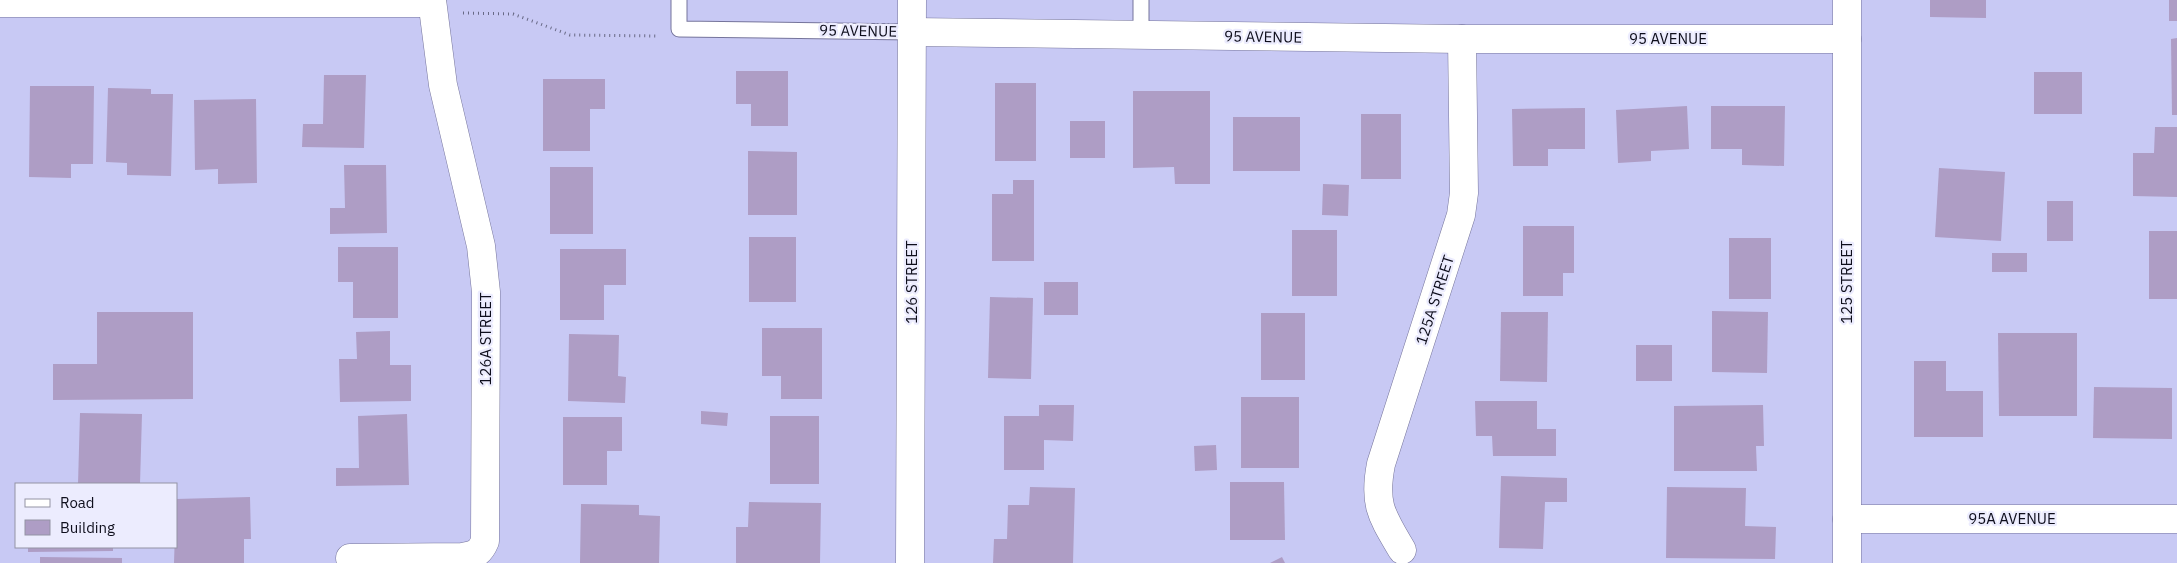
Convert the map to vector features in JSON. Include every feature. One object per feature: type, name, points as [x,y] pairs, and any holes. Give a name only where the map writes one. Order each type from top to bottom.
[{"type":"street","name":"126 STREET","points":[[910,563],[912,0]]},
{"type":"street","name":"125 STREET","points":[[1847,0],[1847,563]]},
{"type":"street","points":[[0,3],[432,2]]},
{"type":"street","name":"126A STREET","points":[[350,558],[474,555],[481,550],[485,541],[486,292],[481,246],[443,85],[432,2]]},
{"type":"street","name":"95 AVENUE","points":[[912,32],[1142,36],[1847,39]]},
{"type":"street","name":"125A STREET","points":[[1402,550],[1379,509],[1377,485],[1381,464],[1461,215],[1464,193],[1462,38]]},
{"type":"street","name":"95A AVENUE","points":[[1847,519],[2177,519]]},
{"type":"lane","points":[[678,0],[679,29]]},
{"type":"lane","points":[[1141,0],[1142,36]]},
{"type":"lane","name":"95 AVENUE","points":[[679,29],[912,32]]},
{"type":"path","points":[[462,13],[513,14],[570,35],[670,36],[679,29]]},
{"type":"building","points":[[1930,0],[1986,0],[1986,18],[1930,17]]},
{"type":"building","points":[[2169,0],[2177,0],[2177,21],[2169,21]]},
{"type":"building","points":[[2177,38],[2177,115],[2172,115],[2171,39]]},
{"type":"building","points":[[736,71],[788,71],[788,126],[751,126],[751,104],[736,104]]},
{"type":"building","points":[[2034,72],[2082,72],[2082,114],[2034,114]]},
{"type":"building","points":[[324,75],[366,75],[364,148],[302,147],[303,124],[323,124]]},
{"type":"building","points":[[543,79],[605,79],[605,109],[590,109],[590,151],[543,151]]},
{"type":"building","points":[[995,83],[1036,83],[1036,161],[995,161]]},
{"type":"building","points":[[30,86],[94,86],[93,164],[71,164],[71,178],[29,177]]},
{"type":"building","points":[[108,88],[151,89],[151,94],[173,94],[171,176],[127,175],[127,163],[106,162]]},
{"type":"building","points":[[1133,91],[1210,91],[1210,184],[1175,184],[1174,167],[1133,168]]},
{"type":"building","points":[[256,99],[257,183],[218,184],[218,169],[195,170],[194,100]]},
{"type":"building","points":[[1687,106],[1689,149],[1651,151],[1651,161],[1618,163],[1616,110]]},
{"type":"building","points":[[1711,106],[1785,106],[1784,166],[1742,165],[1742,149],[1711,149]]},
{"type":"building","points":[[1585,108],[1585,149],[1548,149],[1548,166],[1513,166],[1512,109]]},
{"type":"building","points":[[1361,114],[1401,114],[1401,179],[1361,179]]},
{"type":"building","points":[[1233,117],[1300,117],[1300,171],[1233,171]]},
{"type":"building","points":[[1070,121],[1105,121],[1105,158],[1070,158]]},
{"type":"building","points":[[2155,127],[2177,127],[2177,197],[2133,196],[2133,153],[2154,153]]},
{"type":"building","points":[[748,151],[797,152],[797,215],[748,215]]},
{"type":"building","points":[[344,165],[386,165],[387,233],[330,234],[330,208],[345,208]]},
{"type":"building","points":[[550,167],[593,167],[593,234],[550,234]]},
{"type":"building","points":[[1939,168],[2005,172],[2001,241],[1935,237]]},
{"type":"building","points":[[1013,180],[1034,180],[1034,261],[992,261],[992,194],[1013,194]]},
{"type":"building","points":[[1323,184],[1349,185],[1348,216],[1322,215]]},
{"type":"building","points":[[2047,201],[2073,201],[2073,241],[2047,241]]},
{"type":"building","points":[[1523,226],[1574,226],[1574,273],[1563,273],[1563,296],[1523,296]]},
{"type":"building","points":[[1292,230],[1337,230],[1337,296],[1292,296]]},
{"type":"building","points":[[2149,231],[2177,231],[2177,299],[2149,299]]},
{"type":"building","points":[[749,237],[796,237],[796,302],[749,302]]},
{"type":"building","points":[[1729,238],[1771,238],[1771,299],[1729,299]]},
{"type":"building","points":[[338,247],[398,247],[398,318],[353,318],[353,282],[338,282]]},
{"type":"building","points":[[560,249],[626,249],[626,285],[604,285],[604,320],[560,320]]},
{"type":"building","points":[[1992,253],[2027,253],[2027,272],[1992,272]]},
{"type":"building","points":[[1044,282],[1078,282],[1078,315],[1044,315]]},
{"type":"building","points":[[990,297],[1033,298],[1031,379],[988,378]]},
{"type":"building","points":[[1712,311],[1768,312],[1767,373],[1712,372]]},
{"type":"building","points":[[97,312],[193,312],[193,399],[53,400],[53,364],[97,364]]},
{"type":"building","points":[[1501,312],[1548,312],[1547,382],[1500,381]]},
{"type":"building","points":[[1261,313],[1305,313],[1305,380],[1261,380]]},
{"type":"building","points":[[762,328],[822,328],[822,399],[781,399],[781,376],[762,376]]},
{"type":"building","points":[[390,331],[390,365],[411,365],[411,401],[340,402],[339,359],[357,359],[356,332]]},
{"type":"building","points":[[1998,333],[2077,333],[2077,416],[1999,416]]},
{"type":"building","points":[[569,334],[619,335],[618,376],[626,377],[625,403],[568,401]]},
{"type":"building","points":[[1636,345],[1672,345],[1672,381],[1636,381]]},
{"type":"building","points":[[1914,361],[1946,361],[1946,391],[1983,391],[1983,437],[1914,437]]},
{"type":"building","points":[[2094,387],[2172,388],[2172,439],[2093,438]]},
{"type":"building","points":[[1241,397],[1299,397],[1299,468],[1241,468]]},
{"type":"building","points":[[1475,401],[1537,401],[1537,429],[1556,429],[1556,456],[1493,456],[1492,436],[1476,436]]},
{"type":"building","points":[[1039,405],[1074,405],[1073,441],[1044,440],[1044,470],[1004,470],[1004,416],[1039,416]]},
{"type":"building","points":[[1763,405],[1764,446],[1756,446],[1757,471],[1674,471],[1674,406]]},
{"type":"building","points":[[701,411],[728,413],[727,426],[701,424]]},
{"type":"building","points":[[80,413],[142,414],[140,483],[78,483]]},
{"type":"building","points":[[407,414],[409,485],[336,486],[336,468],[359,468],[358,416]]},
{"type":"building","points":[[770,416],[819,416],[819,484],[770,484]]},
{"type":"building","points":[[563,417],[622,417],[622,451],[607,451],[607,485],[563,485]]},
{"type":"building","points":[[1216,445],[1217,470],[1195,471],[1194,446]]},
{"type":"building","points":[[1501,476],[1567,478],[1567,502],[1545,502],[1543,549],[1499,548]]},
{"type":"building","points":[[1230,482],[1284,482],[1285,540],[1230,540]]},
{"type":"building","points":[[1030,487],[1075,488],[1073,563],[993,563],[994,539],[1007,539],[1008,505],[1029,505]]},
{"type":"building","points":[[1667,487],[1746,488],[1745,526],[1776,527],[1775,559],[1666,558]]},
{"type":"building","points":[[250,497],[251,539],[244,539],[244,563],[174,563],[174,548],[178,548],[178,499]]},
{"type":"building","points":[[749,502],[821,503],[820,563],[736,563],[736,527],[748,527]]},
{"type":"building","points":[[581,504],[639,505],[639,515],[660,516],[659,563],[580,563]]},
{"type":"building","points":[[28,548],[113,548],[113,551],[28,552]]},
{"type":"building","points":[[40,557],[122,558],[122,563],[40,563]]},
{"type":"building","points":[[1282,557],[1285,563],[1270,563]]}]
